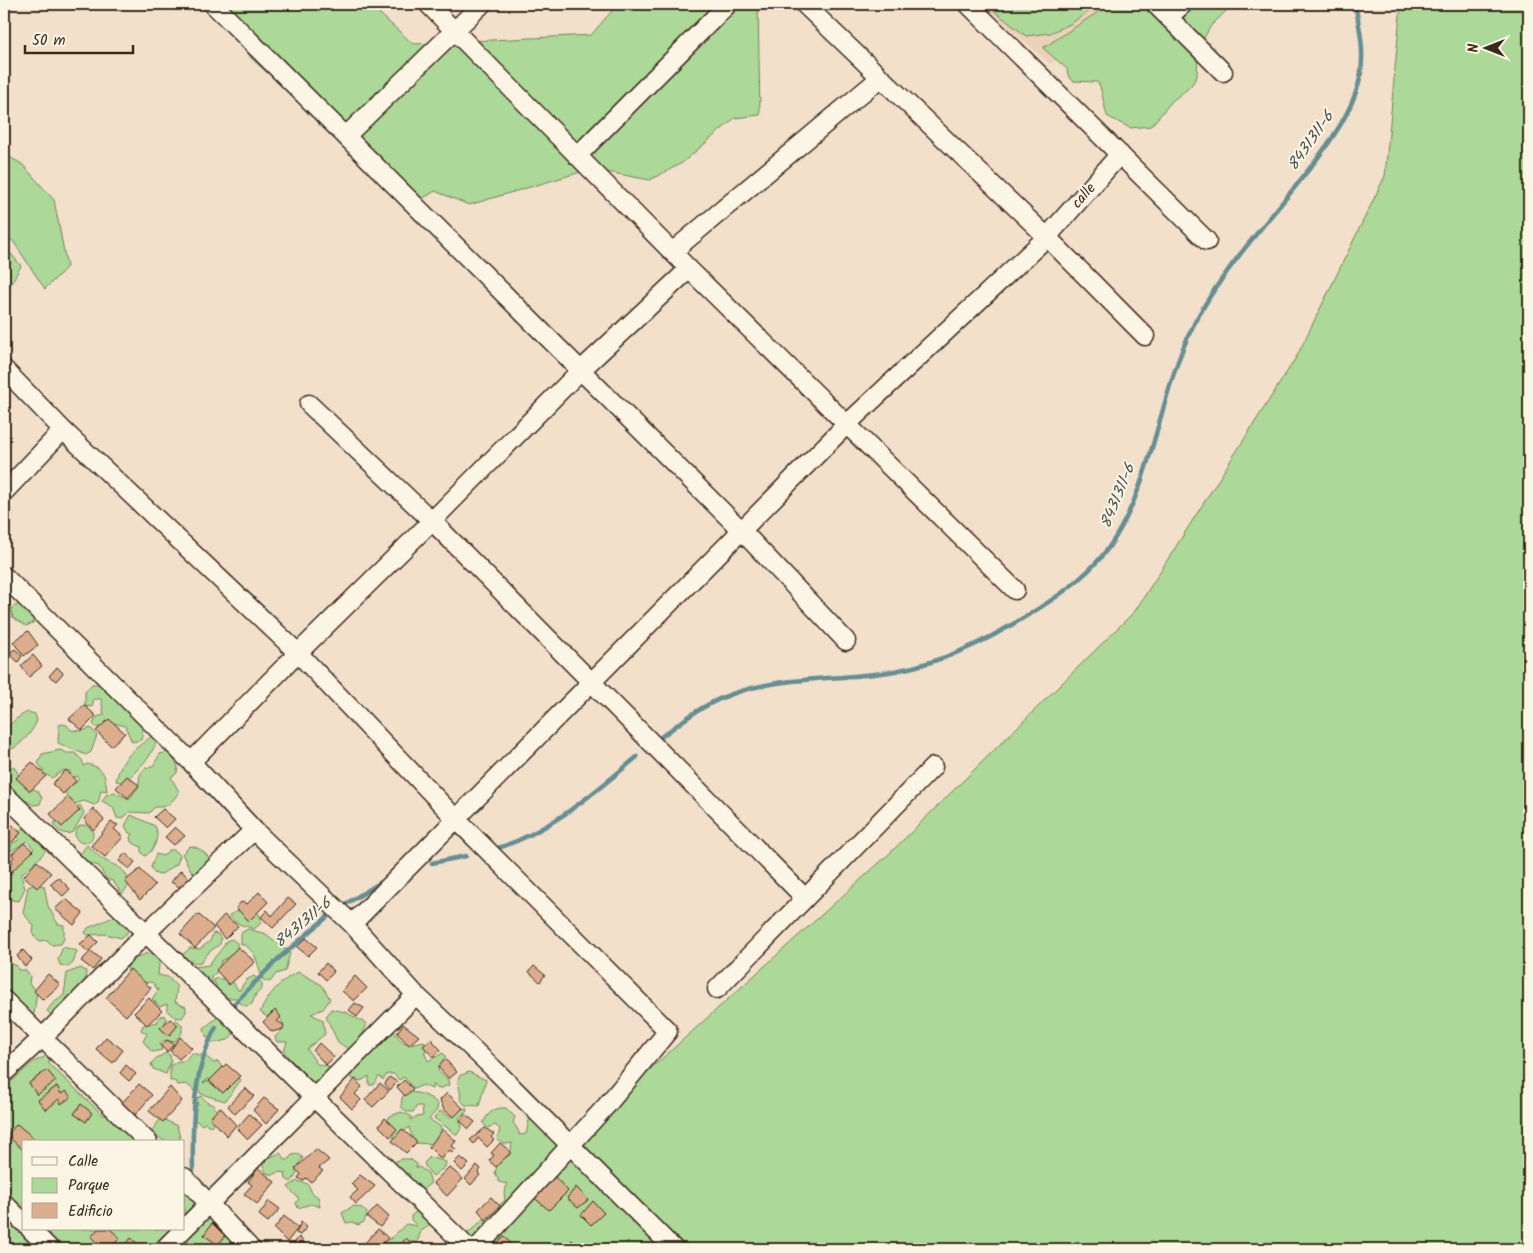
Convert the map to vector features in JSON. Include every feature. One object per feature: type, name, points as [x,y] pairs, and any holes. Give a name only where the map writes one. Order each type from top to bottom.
[{"type":"street","points":[[213,4],[742,530],[846,641]]},
{"type":"street","points":[[428,4],[689,269],[1015,590]]},
{"type":"street","points":[[346,135],[482,4]]},
{"type":"street","points":[[577,156],[728,4]]},
{"type":"street","points":[[804,4],[1047,237],[1145,336]]},
{"type":"street","points":[[968,4],[1207,241]]},
{"type":"street","points":[[1155,4],[1223,72]]},
{"type":"street","points":[[1169,18],[1183,4]]},
{"type":"street","points":[[672,252],[880,78]]},
{"type":"street","name":"calle","points":[[352,924],[847,424],[1047,237],[1120,154]]},
{"type":"street","points":[[191,762],[580,371],[689,269]]},
{"type":"street","points":[[4,369],[63,430],[298,653],[457,820],[668,1031],[571,1145],[476,1249]]},
{"type":"street","points":[[309,404],[432,521],[804,897]]},
{"type":"street","points":[[4,492],[63,430]]},
{"type":"street","points":[[4,576],[191,762],[254,830],[352,924],[416,995],[571,1145],[674,1249]]},
{"type":"street","points":[[717,989],[804,897],[933,766]]},
{"type":"street","points":[[4,794],[144,934],[469,1249]]},
{"type":"street","points":[[4,1073],[42,1038],[144,934],[254,830]]},
{"type":"street","points":[[185,1228],[314,1097],[332,1082],[416,995]]},
{"type":"street","points":[[4,1000],[146,1140]]},
{"type":"street","points":[[185,1178],[251,1249]]},
{"type":"street","points":[[4,1203],[22,1221]]},
{"type":"street","points":[[31,1230],[50,1249]]},
{"type":"street","points":[[164,1249],[183,1230]]},
{"type":"shaded area","points":[[982,4],[1137,4],[1050,64]]},
{"type":"green space","points":[[208,4],[369,4],[413,44],[591,35],[618,4],[758,4],[760,115],[735,118],[682,163],[650,180],[591,169],[469,205],[435,191],[414,204],[251,58],[224,11]]},
{"type":"green space","points":[[998,4],[1100,4],[1070,24],[1050,33],[1026,36],[994,11]]},
{"type":"green space","points":[[1110,4],[1227,4],[1228,9],[1210,27],[1198,49],[1197,76],[1190,87],[1172,101],[1151,126],[1130,128],[1107,116],[1100,86],[1097,82],[1073,81],[1068,75],[1067,69],[1043,48]]},
{"type":"green space","points":[[1401,4],[1529,4],[1529,1249],[445,1249],[446,1241],[457,1243],[505,1200],[504,1193],[507,1184],[499,1182],[495,1172],[499,1162],[510,1155],[512,1143],[505,1144],[497,1140],[500,1129],[495,1125],[487,1128],[483,1123],[489,1114],[495,1110],[506,1108],[515,1117],[513,1122],[519,1135],[526,1134],[531,1112],[565,1146],[888,855],[1135,611],[1297,356],[1385,176]]},
{"type":"green space","points":[[4,154],[22,164],[54,200],[67,267],[45,289],[13,241],[4,233]]},
{"type":"green space","points":[[4,245],[21,266],[4,296]]},
{"type":"green space","points":[[24,600],[35,615],[33,623],[26,626],[13,618],[11,609]]},
{"type":"green space","points":[[92,684],[101,684],[109,695],[121,698],[130,706],[142,729],[141,740],[132,742],[125,726],[111,722],[97,728],[93,724],[97,717],[104,715],[101,699],[94,699],[92,707],[85,706],[85,692]]},
{"type":"green space","points":[[28,712],[35,714],[37,721],[27,737],[12,749],[4,739],[5,734],[9,726],[19,716]]},
{"type":"green space","points":[[59,725],[67,725],[71,730],[81,731],[91,728],[97,735],[91,752],[86,755],[58,743]]},
{"type":"green space","points":[[152,736],[157,741],[149,757],[125,783],[116,781],[121,766],[129,755]]},
{"type":"green space","points":[[60,750],[67,753],[75,753],[82,760],[84,766],[86,764],[92,765],[103,772],[107,791],[101,790],[98,803],[94,805],[84,801],[71,805],[65,790],[78,781],[78,776],[71,778],[70,771],[64,770],[52,778],[45,774],[38,763],[42,754]]},
{"type":"green space","points":[[169,752],[178,766],[177,773],[171,777],[179,792],[174,799],[169,804],[155,807],[149,813],[130,812],[122,819],[117,818],[113,807],[102,801],[106,795],[114,792],[129,799],[138,788],[140,775],[145,768],[153,766],[160,754]]},
{"type":"green space","points":[[7,767],[14,767],[28,787],[38,791],[42,798],[40,804],[34,805],[29,803],[13,790],[7,779]]},
{"type":"green space","points":[[80,805],[84,813],[73,832],[67,834],[59,831],[54,823]]},
{"type":"green space","points":[[131,815],[155,826],[157,838],[154,847],[145,856],[141,852],[141,847],[131,842],[130,837],[133,834],[129,833],[125,826]]},
{"type":"green space","points":[[28,824],[48,843],[41,857],[21,875],[25,888],[19,901],[4,899],[4,871],[11,875],[15,866],[34,849],[27,841],[11,851],[10,848],[14,842],[19,840],[17,833]]},
{"type":"green space","points":[[84,825],[90,828],[93,834],[90,840],[84,843],[78,840],[75,834],[78,828]]},
{"type":"green space","points":[[87,845],[101,858],[121,869],[126,874],[130,884],[122,894],[113,881],[106,879],[99,866],[83,859],[80,854]]},
{"type":"green space","points":[[190,846],[200,849],[209,858],[215,871],[196,875],[192,872],[182,854]]},
{"type":"green space","points":[[169,850],[175,850],[180,855],[177,864],[160,875],[154,873],[151,867],[156,854],[163,856]]},
{"type":"green space","points":[[36,884],[44,886],[48,906],[58,924],[64,925],[64,939],[61,944],[52,945],[47,940],[40,941],[33,935],[34,926],[23,913],[28,887]]},
{"type":"green space","points":[[242,909],[259,914],[260,924],[254,929],[237,923],[229,915]]},
{"type":"green space","points":[[118,915],[129,924],[127,933],[121,938],[105,934],[88,935],[85,933],[88,928]]},
{"type":"green space","points":[[248,929],[266,934],[290,953],[285,971],[276,974],[270,982],[263,980],[254,954],[241,944],[241,933]]},
{"type":"green space","points":[[213,933],[218,934],[221,939],[220,944],[208,953],[201,962],[195,963],[181,956],[190,948],[200,949],[210,941]]},
{"type":"green space","points":[[232,939],[237,943],[237,952],[221,961],[219,970],[211,977],[213,984],[210,990],[191,972],[195,967],[209,965],[226,941]]},
{"type":"green space","points":[[63,947],[77,951],[73,963],[68,967],[60,965],[58,959]]},
{"type":"green space","points":[[147,953],[160,956],[158,975],[168,977],[177,987],[175,1002],[186,1007],[186,1012],[182,1018],[175,1017],[167,1011],[167,1004],[160,1007],[152,999],[158,990],[152,982],[140,983],[129,975],[127,966],[131,961]]},
{"type":"green space","points":[[4,960],[17,966],[18,970],[26,970],[30,976],[29,984],[37,991],[34,1014],[25,1019],[4,996],[4,984],[8,980],[4,979]]},
{"type":"green space","points":[[81,968],[86,971],[85,982],[87,984],[58,1015],[52,1016],[47,1011],[52,1004],[64,995],[67,973]]},
{"type":"green space","points":[[299,972],[322,985],[330,999],[323,1009],[311,1014],[323,1020],[325,1034],[307,1049],[317,1064],[328,1066],[332,1076],[315,1086],[307,1080],[306,1076],[284,1052],[287,1042],[277,1042],[275,1037],[282,1030],[283,1022],[272,1012],[267,1017],[260,1012],[276,988],[286,979]]},
{"type":"green space","points":[[254,976],[262,983],[262,989],[256,994],[252,1004],[246,1006],[240,1003],[237,998],[228,998],[217,989],[214,980],[216,978],[232,981],[239,991],[246,980]]},
{"type":"green space","points":[[331,1009],[345,1012],[367,1024],[358,1045],[348,1049],[338,1042],[326,1017]]},
{"type":"green space","points":[[164,1015],[166,1018],[163,1031],[165,1034],[170,1034],[176,1019],[182,1025],[182,1033],[174,1042],[165,1040],[160,1043],[162,1050],[152,1052],[143,1041],[147,1034],[141,1030],[143,1025],[158,1022],[157,1018]]},
{"type":"green space","points":[[219,1016],[235,1032],[228,1040],[213,1043],[206,1036],[204,1028]]},
{"type":"green space","points":[[393,1030],[404,1042],[424,1041],[428,1049],[424,1052],[428,1061],[443,1053],[446,1057],[441,1062],[438,1071],[448,1080],[449,1085],[438,1089],[433,1084],[432,1089],[423,1085],[414,1089],[404,1077],[399,1080],[394,1074],[387,1074],[383,1080],[379,1076],[374,1085],[369,1085],[369,1076],[361,1081],[351,1078],[352,1070]]},
{"type":"green space","points":[[166,1053],[170,1055],[171,1061],[166,1074],[153,1069],[151,1064],[155,1059]]},
{"type":"green space","points":[[191,1053],[205,1056],[214,1063],[218,1061],[223,1069],[213,1081],[208,1079],[203,1083],[208,1081],[220,1091],[237,1076],[241,1080],[225,1101],[201,1094],[199,1090],[194,1091],[187,1084],[177,1085],[175,1081],[170,1081],[170,1066],[178,1061],[185,1061]]},
{"type":"green space","points":[[46,1056],[50,1060],[48,1063],[103,1115],[124,1117],[140,1140],[22,1140],[22,1230],[185,1230],[185,1187],[192,1193],[190,1196],[204,1212],[221,1218],[214,1223],[228,1239],[235,1236],[243,1242],[238,1249],[4,1249],[4,1088],[32,1063]]},
{"type":"green space","points":[[469,1072],[486,1080],[479,1106],[465,1105],[460,1099],[459,1076]]},
{"type":"green space","points":[[406,1092],[431,1098],[438,1104],[437,1110],[429,1119],[441,1127],[441,1138],[434,1144],[414,1143],[409,1127],[397,1138],[393,1137],[394,1129],[387,1121],[390,1116],[401,1112],[411,1116],[411,1120],[415,1117],[423,1116],[422,1106],[417,1106],[413,1112],[407,1112],[401,1107],[402,1098]]},
{"type":"green space","points":[[201,1096],[208,1103],[214,1105],[217,1113],[212,1117],[213,1125],[210,1126],[205,1123],[202,1125],[195,1120],[195,1110],[198,1105],[196,1099]]},
{"type":"green space","points":[[466,1108],[467,1111],[459,1118],[462,1127],[457,1135],[434,1118],[440,1111],[451,1117],[459,1110]]},
{"type":"green space","points":[[161,1118],[177,1126],[180,1138],[165,1140],[151,1132]]},
{"type":"green space","points":[[280,1153],[287,1161],[292,1155],[298,1154],[303,1158],[291,1182],[286,1179],[285,1173],[279,1172],[273,1175],[266,1173],[263,1166],[264,1160]]},
{"type":"green space","points":[[430,1157],[446,1162],[445,1167],[433,1176],[424,1163]]},
{"type":"green space","points":[[410,1159],[417,1164],[416,1168],[419,1167],[428,1173],[431,1183],[422,1190],[409,1181],[410,1174],[399,1172],[395,1165],[396,1161]]},
{"type":"green space","points":[[297,1181],[308,1184],[312,1193],[318,1197],[320,1207],[311,1204],[298,1208],[296,1203],[299,1199],[288,1187]]},
{"type":"green space","points":[[353,1206],[362,1208],[367,1213],[364,1222],[358,1225],[352,1222],[346,1223],[342,1213]]},
{"type":"green space","points":[[417,1211],[421,1211],[429,1220],[429,1226],[421,1231],[417,1243],[407,1240],[403,1246],[397,1245],[398,1249],[382,1249],[379,1245],[384,1240],[389,1240],[406,1224],[417,1226],[411,1220],[411,1216]]},
{"type":"building","points":[[28,631],[38,645],[24,656],[13,642]]},
{"type":"building","points":[[15,649],[22,656],[18,662],[9,653]]},
{"type":"building","points":[[33,655],[42,666],[29,677],[21,666]]},
{"type":"building","points":[[57,667],[63,673],[56,681],[49,676]]},
{"type":"building","points":[[84,705],[96,716],[82,730],[69,719]]},
{"type":"building","points":[[109,719],[125,733],[111,746],[96,731]]},
{"type":"building","points":[[32,762],[46,776],[30,791],[16,778]]},
{"type":"building","points":[[66,770],[76,781],[63,794],[52,784]]},
{"type":"building","points":[[127,776],[139,785],[128,798],[116,788]]},
{"type":"building","points":[[68,797],[80,810],[62,827],[50,814]]},
{"type":"building","points":[[93,808],[104,820],[93,830],[84,819]]},
{"type":"building","points":[[163,809],[175,819],[166,828],[154,817]]},
{"type":"building","points":[[9,822],[21,833],[10,844],[4,841],[4,828]]},
{"type":"building","points":[[111,822],[118,825],[114,829],[123,837],[105,857],[91,846]]},
{"type":"building","points":[[175,827],[185,836],[174,845],[165,837]]},
{"type":"building","points":[[24,843],[33,851],[10,873],[6,868],[13,862],[11,860],[14,857],[12,854]]},
{"type":"building","points":[[125,853],[135,862],[129,869],[119,861]]},
{"type":"building","points":[[37,861],[51,873],[37,888],[24,876]]},
{"type":"building","points":[[140,869],[155,885],[140,900],[125,881]]},
{"type":"building","points":[[181,870],[191,881],[181,888],[171,882]]},
{"type":"building","points":[[58,877],[70,889],[63,896],[50,884]]},
{"type":"building","points":[[259,892],[268,902],[249,921],[236,908],[241,902],[247,904]]},
{"type":"building","points":[[288,898],[296,904],[273,928],[261,917],[267,910],[272,916]]},
{"type":"building","points":[[66,899],[83,913],[74,925],[55,909]]},
{"type":"building","points":[[198,914],[214,928],[195,948],[180,934]]},
{"type":"building","points":[[224,915],[238,926],[225,939],[214,926]]},
{"type":"building","points":[[91,935],[98,942],[88,952],[80,944]]},
{"type":"building","points":[[306,938],[317,947],[308,956],[297,947]]},
{"type":"building","points":[[238,947],[255,962],[229,985],[216,970]]},
{"type":"building","points":[[23,950],[32,960],[25,967],[17,956]]},
{"type":"building","points":[[91,951],[101,959],[93,970],[81,961]]},
{"type":"building","points":[[326,963],[334,972],[326,980],[318,972]]},
{"type":"building","points":[[534,966],[545,975],[540,982],[529,972]]},
{"type":"building","points":[[130,969],[151,988],[126,1016],[106,998]]},
{"type":"building","points":[[48,974],[60,985],[43,1000],[34,991]]},
{"type":"building","points":[[355,976],[367,988],[354,1001],[342,991]]},
{"type":"building","points":[[149,998],[162,1011],[147,1025],[134,1013]]},
{"type":"building","points":[[355,1003],[364,1008],[357,1017],[349,1010]]},
{"type":"building","points":[[275,1010],[281,1017],[277,1021],[284,1025],[283,1029],[272,1032],[263,1022]]},
{"type":"building","points":[[170,1019],[178,1025],[169,1036],[160,1028]]},
{"type":"building","points":[[403,1024],[419,1036],[409,1045],[397,1033]]},
{"type":"building","points":[[106,1037],[123,1050],[113,1063],[96,1049]]},
{"type":"building","points":[[180,1037],[192,1048],[179,1059],[170,1051]]},
{"type":"building","points":[[431,1039],[441,1050],[433,1057],[423,1046]]},
{"type":"building","points":[[167,1040],[174,1044],[167,1052],[161,1046]]},
{"type":"building","points":[[319,1043],[334,1057],[326,1065],[313,1051]]},
{"type":"building","points":[[445,1059],[457,1072],[449,1079],[438,1067]]},
{"type":"building","points":[[226,1064],[240,1076],[223,1093],[209,1081]]},
{"type":"building","points":[[126,1065],[136,1074],[129,1081],[120,1073]]},
{"type":"building","points":[[47,1070],[56,1081],[37,1095],[29,1083]]},
{"type":"building","points":[[389,1077],[397,1082],[390,1090],[385,1084]]},
{"type":"building","points":[[355,1079],[362,1087],[355,1094],[361,1100],[352,1109],[340,1097]]},
{"type":"building","points":[[404,1080],[413,1089],[405,1096],[397,1087]]},
{"type":"building","points":[[380,1083],[389,1091],[373,1107],[365,1100]]},
{"type":"building","points":[[139,1084],[152,1095],[135,1115],[121,1104]]},
{"type":"building","points":[[57,1086],[61,1094],[66,1091],[71,1097],[61,1104],[59,1099],[46,1110],[38,1100]]},
{"type":"building","points":[[170,1087],[182,1101],[163,1122],[149,1111]]},
{"type":"building","points":[[245,1088],[254,1096],[235,1114],[228,1106]]},
{"type":"building","points":[[447,1093],[463,1108],[454,1117],[444,1110],[440,1100]]},
{"type":"building","points":[[264,1098],[279,1109],[266,1124],[253,1110]]},
{"type":"building","points":[[81,1104],[92,1113],[86,1122],[74,1114]]},
{"type":"building","points":[[220,1107],[236,1125],[227,1136],[210,1118]]},
{"type":"building","points":[[249,1114],[262,1125],[248,1139],[237,1128]]},
{"type":"building","points":[[465,1114],[475,1122],[469,1129],[460,1121]]},
{"type":"building","points":[[385,1118],[397,1129],[390,1137],[379,1126]]},
{"type":"building","points":[[17,1124],[36,1140],[22,1140],[22,1149],[7,1135]]},
{"type":"building","points":[[485,1128],[494,1134],[491,1137],[494,1140],[487,1147],[478,1138],[474,1144],[470,1140]]},
{"type":"building","points":[[402,1129],[417,1142],[406,1153],[392,1141]]},
{"type":"building","points":[[443,1129],[456,1141],[452,1146],[456,1149],[452,1153],[450,1150],[441,1159],[429,1147]]},
{"type":"building","points":[[500,1143],[511,1152],[496,1167],[489,1161],[494,1155],[491,1153]]},
{"type":"building","points":[[316,1149],[329,1160],[319,1168],[323,1171],[311,1182],[306,1178],[303,1181],[298,1178],[301,1174],[295,1169]]},
{"type":"building","points":[[460,1157],[469,1164],[462,1171],[454,1163]]},
{"type":"building","points":[[477,1165],[481,1169],[478,1173],[480,1175],[471,1185],[465,1179]]},
{"type":"building","points":[[449,1167],[463,1179],[447,1196],[433,1183]]},
{"type":"building","points":[[258,1168],[275,1182],[257,1204],[244,1194],[252,1185],[248,1182]]},
{"type":"building","points":[[360,1175],[375,1186],[356,1204],[350,1197],[358,1190],[351,1184]]},
{"type":"building","points":[[553,1175],[568,1191],[549,1210],[532,1196]]},
{"type":"building","points":[[576,1187],[588,1200],[578,1208],[567,1198]]},
{"type":"building","points":[[491,1197],[500,1206],[486,1220],[478,1210]]},
{"type":"building","points":[[269,1201],[280,1209],[268,1222],[259,1215]]},
{"type":"building","points":[[593,1201],[604,1213],[591,1225],[581,1215]]},
{"type":"building","points":[[377,1206],[389,1217],[380,1227],[367,1217]]},
{"type":"building","points":[[284,1216],[298,1228],[287,1242],[274,1229]]},
{"type":"building","points":[[301,1222],[307,1227],[300,1235],[296,1233]]},
{"type":"building","points":[[212,1223],[225,1236],[218,1245],[204,1235]]},
{"type":"building","points":[[378,1229],[388,1238],[377,1249],[360,1248]]},
{"type":"building","points":[[97,1230],[111,1230],[120,1238],[109,1249],[103,1249],[91,1237]]},
{"type":"building","points":[[504,1236],[512,1245],[507,1249],[496,1249],[494,1247]]},
{"type":"building","points":[[299,1237],[311,1249],[291,1247]]},
{"type":"building","points":[[131,1238],[139,1245],[134,1249],[125,1245]]},
{"type":"building","points":[[406,1238],[417,1249],[398,1248]]},
{"type":"building","points":[[572,1240],[581,1249],[563,1249]]},
{"type":"waterway","name":"8431311-6","points":[[656,741],[701,709],[732,694],[787,682],[882,673],[915,667],[963,650],[1022,619],[1049,602],[1076,582],[1099,560],[1124,521],[1137,494],[1172,378],[1195,322],[1230,267],[1324,150],[1351,104],[1359,81],[1362,59],[1361,37],[1355,4]]},
{"type":"waterway","name":"8431311-6","points":[[492,850],[513,843],[551,823],[637,757]]},
{"type":"waterway","name":"8431311-6","points":[[432,863],[466,856]]},
{"type":"waterway","name":"8431311-6","points":[[339,908],[388,878]]},
{"type":"waterway","name":"8431311-6","points":[[229,1009],[278,959],[333,912]]},
{"type":"waterway","name":"8431311-6","points":[[193,1174],[195,1099],[202,1062],[216,1027]]}]
